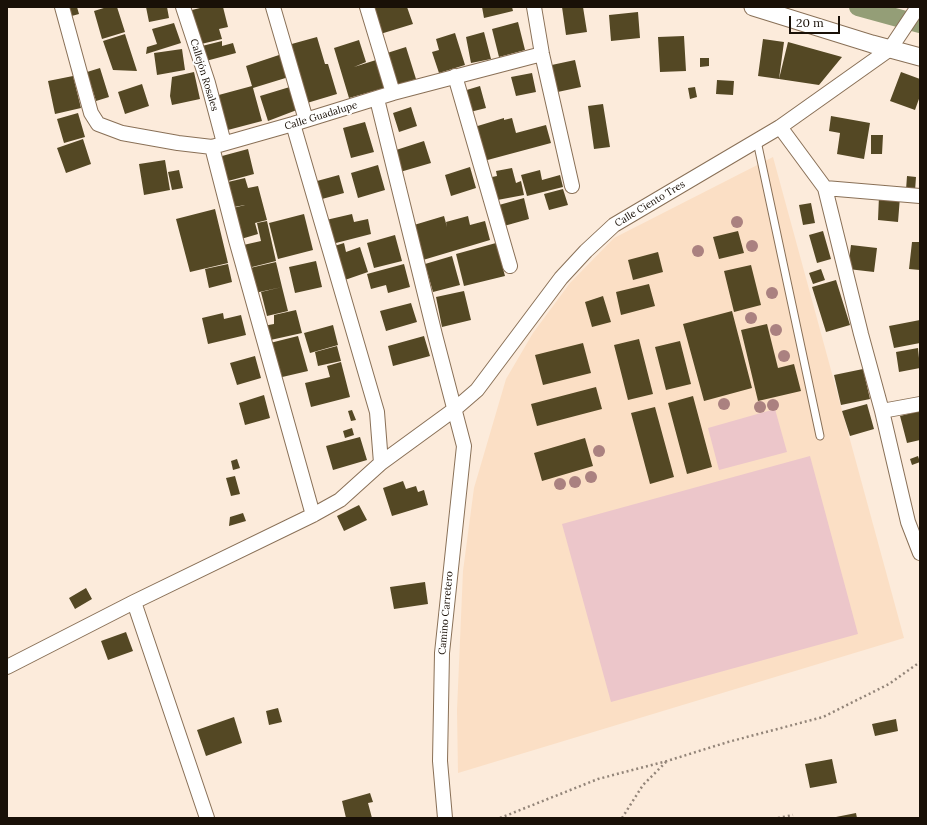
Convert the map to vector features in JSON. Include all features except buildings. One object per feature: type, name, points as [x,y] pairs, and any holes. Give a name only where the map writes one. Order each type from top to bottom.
[{"type":"street","name":"Calle Guadalupe","points":[[62,7],[92,113],[98,124],[122,133],[178,143],[218,145],[300,122],[393,93],[542,54]]},
{"type":"street","name":"Callejón Rosales","points":[[183,7],[208,83],[236,240],[312,515]]},
{"type":"street","points":[[273,7],[300,122],[376,412],[381,463]]},
{"type":"street","points":[[367,7],[393,93]]},
{"type":"street","points":[[534,7],[542,54],[572,186]]},
{"type":"street","points":[[753,7],[893,45],[920,57]]},
{"type":"street","points":[[893,45],[917,7]]},
{"type":"street","name":"Calle Ciento Tres","points":[[7,667],[340,500],[381,463],[455,409],[477,390],[561,278],[586,251],[614,225],[780,127],[893,45]]},
{"type":"street","points":[[455,76],[510,266]]},
{"type":"street","name":"Camino Carretero","points":[[377,98],[435,335],[464,446],[442,653],[440,762],[445,818]]},
{"type":"street","points":[[780,127],[825,188],[861,334],[914,521],[920,553]]},
{"type":"street","points":[[825,188],[920,196]]},
{"type":"street","points":[[882,411],[920,404]]},
{"type":"street","points":[[134,602],[207,818]]},
{"type":"lane","points":[[757,141],[820,436]]},
{"type":"path","points":[[500,818],[598,779],[728,742],[824,717],[889,684],[920,662]]},
{"type":"path","points":[[622,818],[643,785],[667,760]]},
{"type":"path","points":[[778,818],[793,815]]},
{"type":"shaded area","points":[[773,157],[904,638],[458,773],[457,710],[463,571],[474,488],[506,379],[533,333],[570,283],[614,238]]},
{"type":"shaded area","points":[[775,409],[787,452],[719,470],[708,428]]},
{"type":"shaded area","points":[[810,456],[858,634],[611,702],[562,524]]},
{"type":"waterway","points":[[858,7],[920,24]]}]
